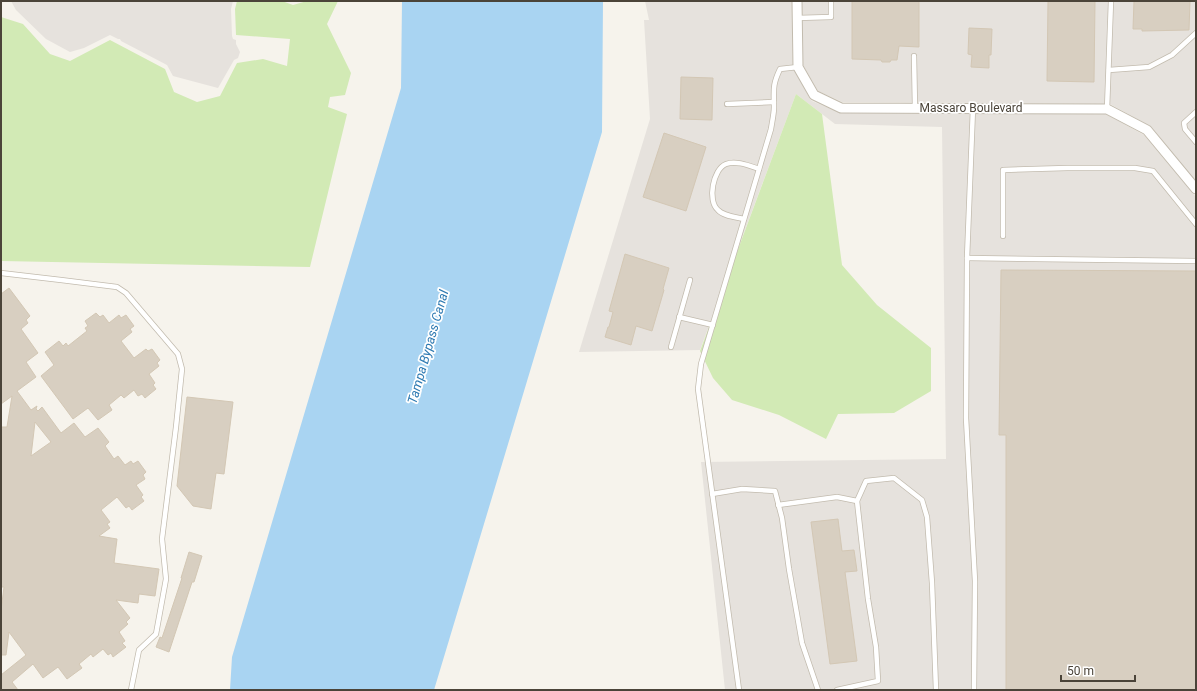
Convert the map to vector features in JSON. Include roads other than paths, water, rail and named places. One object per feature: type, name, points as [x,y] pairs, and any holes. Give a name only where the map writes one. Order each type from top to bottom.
[{"type":"street","name":"Massaro Boulevard","points":[[797,1],[798,67],[814,95],[841,108],[1107,109],[1147,130],[1196,188]]},
{"type":"lane","points":[[798,18],[831,17],[831,1]]},
{"type":"lane","points":[[1107,109],[1111,1]]},
{"type":"lane","points":[[1109,70],[1149,67],[1172,55],[1196,33]]},
{"type":"lane","points":[[914,56],[915,108]]},
{"type":"lane","points":[[739,690],[698,389],[702,364],[771,129],[774,108],[773,90],[775,80],[780,70],[798,67]]},
{"type":"lane","points":[[727,104],[774,102]]},
{"type":"lane","points":[[973,108],[967,258],[966,418],[975,581],[974,690]]},
{"type":"lane","points":[[1196,112],[1184,123],[1185,129],[1196,142]]},
{"type":"lane","points":[[744,219],[719,212],[715,208],[712,195],[716,174],[720,167],[728,163],[737,163],[759,169]]},
{"type":"lane","points":[[1003,236],[1003,170],[1135,168],[1153,171],[1196,224]]},
{"type":"lane","points":[[967,258],[1196,261]]},
{"type":"lane","points":[[1,273],[117,287],[126,293],[178,354],[182,369],[162,539],[166,578],[156,634],[139,650],[131,690]]},
{"type":"lane","points":[[671,347],[690,280]]},
{"type":"lane","points":[[679,317],[713,325]]},
{"type":"lane","points":[[837,690],[878,681],[876,647],[868,599],[857,501],[866,481],[894,478],[922,500],[927,517],[932,583],[936,690]]},
{"type":"lane","points":[[712,494],[742,490],[775,491],[782,518],[802,643],[818,690]]},
{"type":"lane","points":[[778,505],[837,497],[857,501]]},
{"type":"water","name":"Tampa Bypass Canal","points":[[402,1],[603,1],[602,132],[434,690],[230,690],[232,657],[401,88]]}]
